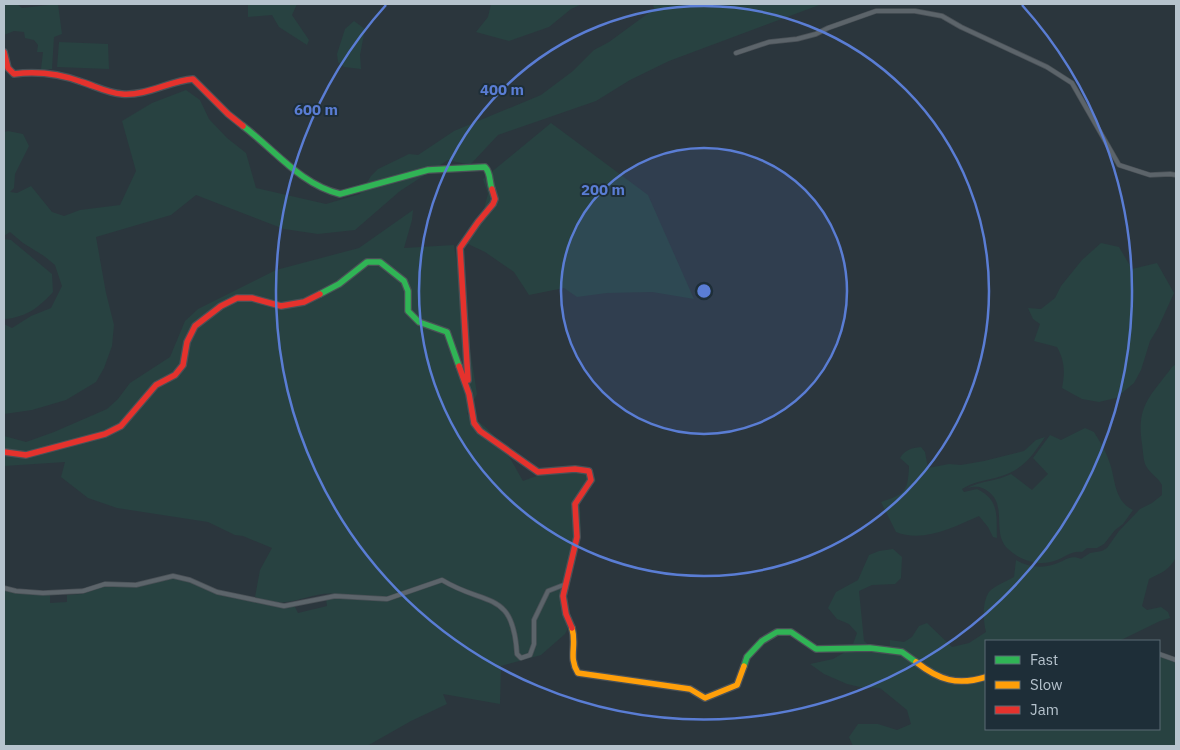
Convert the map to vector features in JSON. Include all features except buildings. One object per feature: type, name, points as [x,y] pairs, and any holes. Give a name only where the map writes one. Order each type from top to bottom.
[{"type":"street","points":[[736,53],[769,42],[797,40],[876,11],[915,11],[942,16],[961,28],[1047,67],[1072,83],[1119,164],[1150,175],[1176,175]]},
{"type":"street","points":[[4,52],[8,68],[14,74],[21,72],[60,75],[88,83],[112,93],[130,94],[147,92],[192,79],[229,115],[266,143],[299,175],[314,186],[326,191],[340,194],[428,170],[485,167],[490,175],[489,180],[495,198],[494,204],[479,219],[468,240],[460,248],[465,316],[465,352],[474,423],[480,431],[538,472],[575,469],[589,471],[591,480],[575,504],[577,537],[562,596],[575,639],[572,659],[578,673],[690,689],[705,698],[737,685],[747,657],[762,641],[777,632],[791,632],[816,649],[870,648],[902,652],[922,667],[950,681],[973,681],[985,677]]},
{"type":"street","points":[[4,452],[26,455],[105,434],[120,426],[156,385],[175,375],[183,365],[187,342],[195,326],[221,306],[237,298],[252,298],[282,306],[304,302],[339,284],[367,262],[380,262],[404,281],[408,291],[408,311],[419,322],[448,332],[469,394]]},
{"type":"street","points":[[4,588],[43,593],[83,592],[105,584],[136,585],[174,576],[198,583],[217,592],[284,606],[335,596],[386,599],[442,580],[457,589],[487,598],[503,608],[511,619],[516,635],[517,654],[521,658],[530,655],[534,644],[534,620],[548,591],[566,584]]},
{"type":"street","points":[[1160,654],[1176,660]]},
{"type":"green space","points":[[4,4],[17,4],[22,8],[58,4],[62,34],[54,37],[52,69],[41,69],[43,52],[37,52],[38,45],[34,40],[25,38],[24,32],[14,31],[4,35]]},
{"type":"green space","points":[[248,4],[297,4],[292,15],[309,40],[307,45],[279,27],[272,15],[248,17]]},
{"type":"green space","points":[[491,4],[582,4],[571,9],[549,27],[509,41],[476,32],[488,17]]},
{"type":"green space","points":[[653,4],[822,4],[669,61],[630,80],[596,101],[498,135],[470,165],[448,160],[400,191],[355,230],[318,234],[284,229],[196,195],[171,215],[96,237],[114,325],[112,346],[104,368],[96,382],[66,400],[32,410],[4,414],[4,324],[12,328],[31,316],[51,308],[62,286],[55,265],[10,232],[4,236],[4,132],[23,134],[29,146],[15,174],[14,188],[10,192],[17,193],[31,186],[52,212],[64,216],[80,210],[120,205],[136,171],[122,121],[152,103],[186,90],[200,100],[209,119],[227,138],[246,153],[256,188],[326,204],[360,194],[371,176],[378,169],[409,154],[418,155],[454,131],[541,95],[573,71],[594,50],[609,42],[654,9]]},
{"type":"green space","points":[[354,21],[365,29],[360,55],[361,69],[344,67],[338,62],[337,54],[345,29]]},
{"type":"green space","points":[[59,42],[108,44],[109,69],[57,67]]},
{"type":"green space","points":[[551,123],[648,195],[694,299],[652,292],[607,293],[577,297],[564,288],[529,295],[514,272],[485,252],[466,243],[483,212],[488,194],[483,179]]},
{"type":"green space","points":[[413,210],[404,248],[454,245],[477,394],[467,414],[485,427],[500,443],[523,481],[557,470],[583,467],[592,468],[596,481],[584,492],[580,503],[581,537],[565,594],[566,606],[572,620],[565,634],[541,655],[501,666],[500,704],[443,694],[447,704],[411,721],[367,746],[4,746],[4,590],[50,595],[50,603],[67,602],[67,595],[82,594],[108,585],[133,587],[170,577],[185,580],[224,596],[277,606],[294,605],[298,613],[327,606],[326,598],[340,596],[328,593],[282,602],[255,597],[260,570],[272,548],[243,536],[235,535],[208,522],[117,508],[88,498],[61,477],[65,462],[4,466],[4,436],[26,442],[107,409],[118,399],[130,383],[170,357],[185,321],[198,309],[276,270],[359,248]]},
{"type":"green space","points":[[4,239],[11,240],[52,274],[53,292],[32,310],[21,316],[6,319],[4,318]]},
{"type":"green space","points":[[1101,243],[1119,247],[1132,269],[1157,263],[1174,293],[1150,341],[1141,370],[1134,383],[1116,398],[1099,402],[1082,399],[1062,388],[1064,367],[1060,352],[1057,347],[1034,341],[1040,324],[1033,319],[1028,308],[1041,309],[1055,298],[1061,286],[1082,260]]},
{"type":"green space","points":[[1176,364],[1176,557],[1168,568],[1149,579],[1142,606],[1147,610],[1161,607],[1168,612],[1170,618],[1121,640],[985,640],[985,730],[1160,730],[1160,656],[1176,661],[1176,746],[853,746],[849,737],[858,724],[878,724],[897,730],[911,724],[907,710],[880,688],[847,684],[824,674],[810,664],[833,659],[845,652],[890,653],[890,640],[904,642],[912,637],[919,626],[927,623],[952,647],[969,643],[986,632],[984,612],[987,596],[994,588],[1014,577],[1016,560],[1030,566],[1040,567],[1071,558],[1081,559],[1090,553],[1107,548],[1119,531],[1140,509],[1162,495],[1162,485],[1144,462],[1141,420],[1147,402]]},
{"type":"green space","points":[[1085,428],[1094,432],[1101,443],[1108,457],[1118,495],[1133,510],[1123,524],[1115,530],[1104,544],[1097,548],[1087,548],[1082,552],[1072,553],[1051,562],[1030,562],[1012,553],[1003,542],[1000,534],[997,504],[989,492],[976,487],[967,488],[1011,474],[1032,490],[1048,474],[1033,458],[1050,435],[1061,440]]},
{"type":"green space","points":[[1045,437],[1025,463],[1012,472],[974,483],[962,489],[964,492],[977,489],[990,498],[995,509],[997,538],[993,537],[979,516],[949,529],[928,535],[906,535],[896,532],[881,502],[900,494],[906,487],[909,466],[900,458],[906,451],[921,447],[925,452],[928,468],[949,464],[961,465],[1024,451],[1036,440]]},
{"type":"green space","points":[[893,549],[902,557],[901,578],[895,584],[872,585],[859,591],[864,641],[869,645],[853,644],[857,633],[849,624],[837,619],[828,608],[836,592],[858,580],[869,555]]},
{"type":"traffic: fast","points":[[243,126],[312,183],[340,194],[428,170],[485,167],[489,174],[492,189]]},
{"type":"traffic: fast","points":[[320,294],[339,284],[367,262],[380,262],[404,281],[408,291],[408,311],[419,322],[447,332],[459,366]]},
{"type":"traffic: fast","points":[[744,666],[747,657],[762,641],[777,632],[791,632],[816,649],[870,648],[902,652],[916,662]]},
{"type":"traffic: slow","points":[[572,628],[574,640],[573,656],[578,673],[690,689],[705,698],[737,685],[744,666]]},
{"type":"traffic: slow","points":[[916,662],[933,673],[949,680],[966,681],[985,677]]},
{"type":"traffic: jam","points":[[4,52],[8,68],[14,74],[40,73],[57,75],[122,94],[140,93],[175,82],[193,79],[228,114],[243,126]]},
{"type":"traffic: jam","points":[[468,380],[460,248],[493,204],[495,199],[492,189]]},
{"type":"traffic: jam","points":[[4,452],[26,455],[105,434],[121,426],[156,385],[175,375],[183,365],[187,342],[195,326],[221,306],[237,298],[252,298],[281,306],[304,302],[320,294]]},
{"type":"traffic: jam","points":[[459,366],[469,394],[474,423],[480,431],[538,472],[575,469],[589,471],[591,480],[575,504],[577,537],[563,596],[566,614],[572,628]]}]
